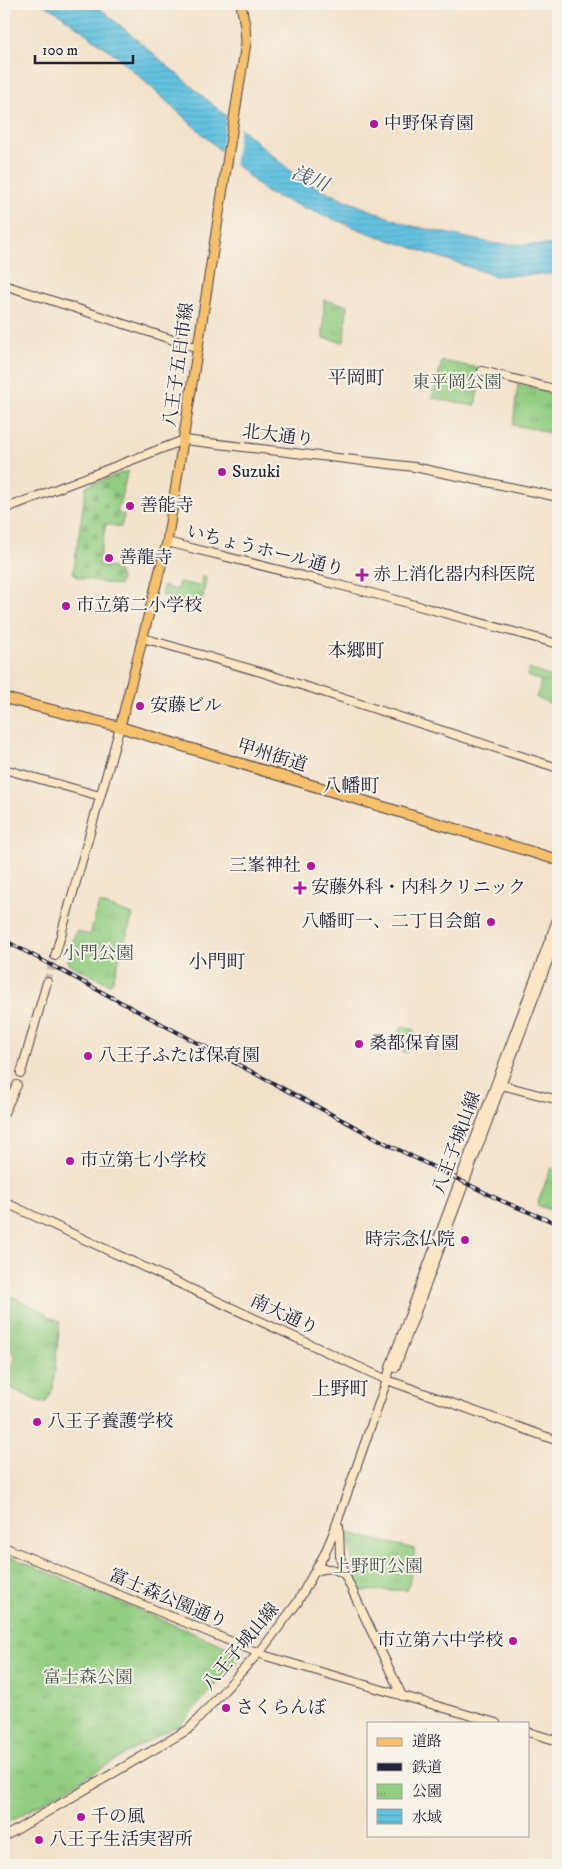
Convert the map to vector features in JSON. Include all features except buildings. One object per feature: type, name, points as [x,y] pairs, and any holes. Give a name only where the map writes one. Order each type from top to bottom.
[{"type":"highway","name":"甲州街道","points":[[4,698],[120,727],[558,860]]},
{"type":"main road","name":"八王子五日市線","points":[[120,727],[167,542],[246,43],[241,4]]},
{"type":"street","points":[[4,285],[198,348]]},
{"type":"street","points":[[482,370],[558,390]]},
{"type":"street","name":"北大通り","points":[[4,510],[184,440],[414,467],[558,497]]},
{"type":"street","name":"いちょうホール通り","points":[[167,542],[371,593],[558,644]]},
{"type":"street","points":[[143,638],[224,661],[558,768]]},
{"type":"street","points":[[55,956],[120,727]]},
{"type":"street","points":[[4,769],[100,796]]},
{"type":"street","name":"八王子城山線","points":[[4,1837],[182,1734],[259,1653],[297,1603],[329,1544],[387,1380],[394,1371],[558,917]]},
{"type":"street","name":"八王子城山線","points":[[498,1084],[558,934]]},
{"type":"street","points":[[21,1073],[48,982]]},
{"type":"street","points":[[498,1084],[558,1100]]},
{"type":"street","points":[[4,1113],[17,1085]]},
{"type":"street","name":"南大通り","points":[[4,1202],[387,1380],[558,1441]]},
{"type":"street","points":[[339,1514],[338,1539],[345,1576],[402,1696]]},
{"type":"street","points":[[329,1544],[340,1556]]},
{"type":"street","name":"富士森公園通り","points":[[4,1547],[259,1653],[493,1722]]},
{"type":"street","points":[[315,1572],[329,1568],[339,1571],[345,1576]]},
{"type":"street","points":[[530,1733],[558,1741]]},
{"type":"green space","points":[[324,300],[347,305],[344,342],[323,338]]},
{"type":"green space","name":"東平岡公園","points":[[442,361],[479,368],[482,371],[475,406],[432,398]]},
{"type":"green space","points":[[518,384],[558,394],[558,437],[539,430],[513,425]]},
{"type":"green space","points":[[128,471],[117,513],[124,515],[121,527],[106,524],[98,565],[117,569],[121,578],[119,586],[77,577],[73,573],[86,486]]},
{"type":"green space","points":[[202,576],[206,577],[202,604],[161,595],[163,586],[177,590],[179,582],[200,586]]},
{"type":"green space","points":[[529,669],[558,679],[558,690],[553,704],[536,698],[541,681],[527,676]]},
{"type":"green space","name":"小門公園","points":[[99,903],[133,915],[112,983],[109,984],[69,964],[68,961],[76,931],[90,935]]},
{"type":"green space","points":[[401,1028],[415,1030],[407,1053],[394,1048]]},
{"type":"green space","points":[[551,1168],[558,1171],[558,1213],[537,1205]]},
{"type":"green space","points":[[9,1295],[60,1321],[53,1389],[46,1402],[41,1403],[7,1386],[5,1381],[15,1358],[7,1334],[5,1319],[6,1303]]},
{"type":"green space","name":"上野町公園","points":[[349,1533],[415,1549],[408,1590],[361,1591],[352,1563]]},
{"type":"green space","name":"富士森公園","points":[[4,1554],[244,1654],[180,1725],[164,1732],[4,1825]]},
{"type":"water","name":"浅川","points":[[42,4],[95,4],[300,179],[352,203],[408,225],[495,244],[558,245],[558,274],[495,276],[366,232],[267,193],[118,57],[54,10]]},
{"type":"pier","points":[[227,114],[240,126],[234,166],[221,154]]},
{"type":"tunnel","points":[[47,982],[55,956]]},
{"type":"railway","points":[[4,940],[391,1146],[502,1201],[558,1224]]},
{"type":"place","name":"中野保育園","points":[[374,124]]},
{"type":"place","name":"Suzuki","points":[[222,472]]},
{"type":"place","name":"善能寺","points":[[130,506]]},
{"type":"place","name":"善龍寺","points":[[109,558]]},
{"type":"place","name":"赤上消化器内科医院","points":[[362,575]]},
{"type":"place","name":"市立第二小学校","points":[[66,606]]},
{"type":"place","name":"安藤ビル","points":[[140,706]]},
{"type":"place","name":"三峯神社","points":[[311,866]]},
{"type":"place","name":"安藤外科・内科クリニック","points":[[300,888]]},
{"type":"place","name":"八幡町一、二丁目会館","points":[[491,922]]},
{"type":"place","name":"桑都保育園","points":[[359,1044]]},
{"type":"place","name":"八王子ふたば保育園","points":[[88,1056]]},
{"type":"place","name":"市立第七小学校","points":[[70,1161]]},
{"type":"place","name":"時宗念仏院","points":[[465,1240]]},
{"type":"place","name":"八王子養護学校","points":[[37,1422]]},
{"type":"place","name":"市立第六中学校","points":[[513,1641]]},
{"type":"place","name":"さくらんぼ","points":[[226,1708]]},
{"type":"place","name":"千の風","points":[[81,1817]]},
{"type":"place","name":"八王子生活実習所","points":[[39,1840]]},
{"type":"district","name":"平岡町","points":[[356,378]]},
{"type":"district","name":"本郷町","points":[[356,651]]},
{"type":"district","name":"八幡町","points":[[351,786]]},
{"type":"district","name":"小門町","points":[[217,962]]},
{"type":"district","name":"上野町","points":[[340,1389]]}]
